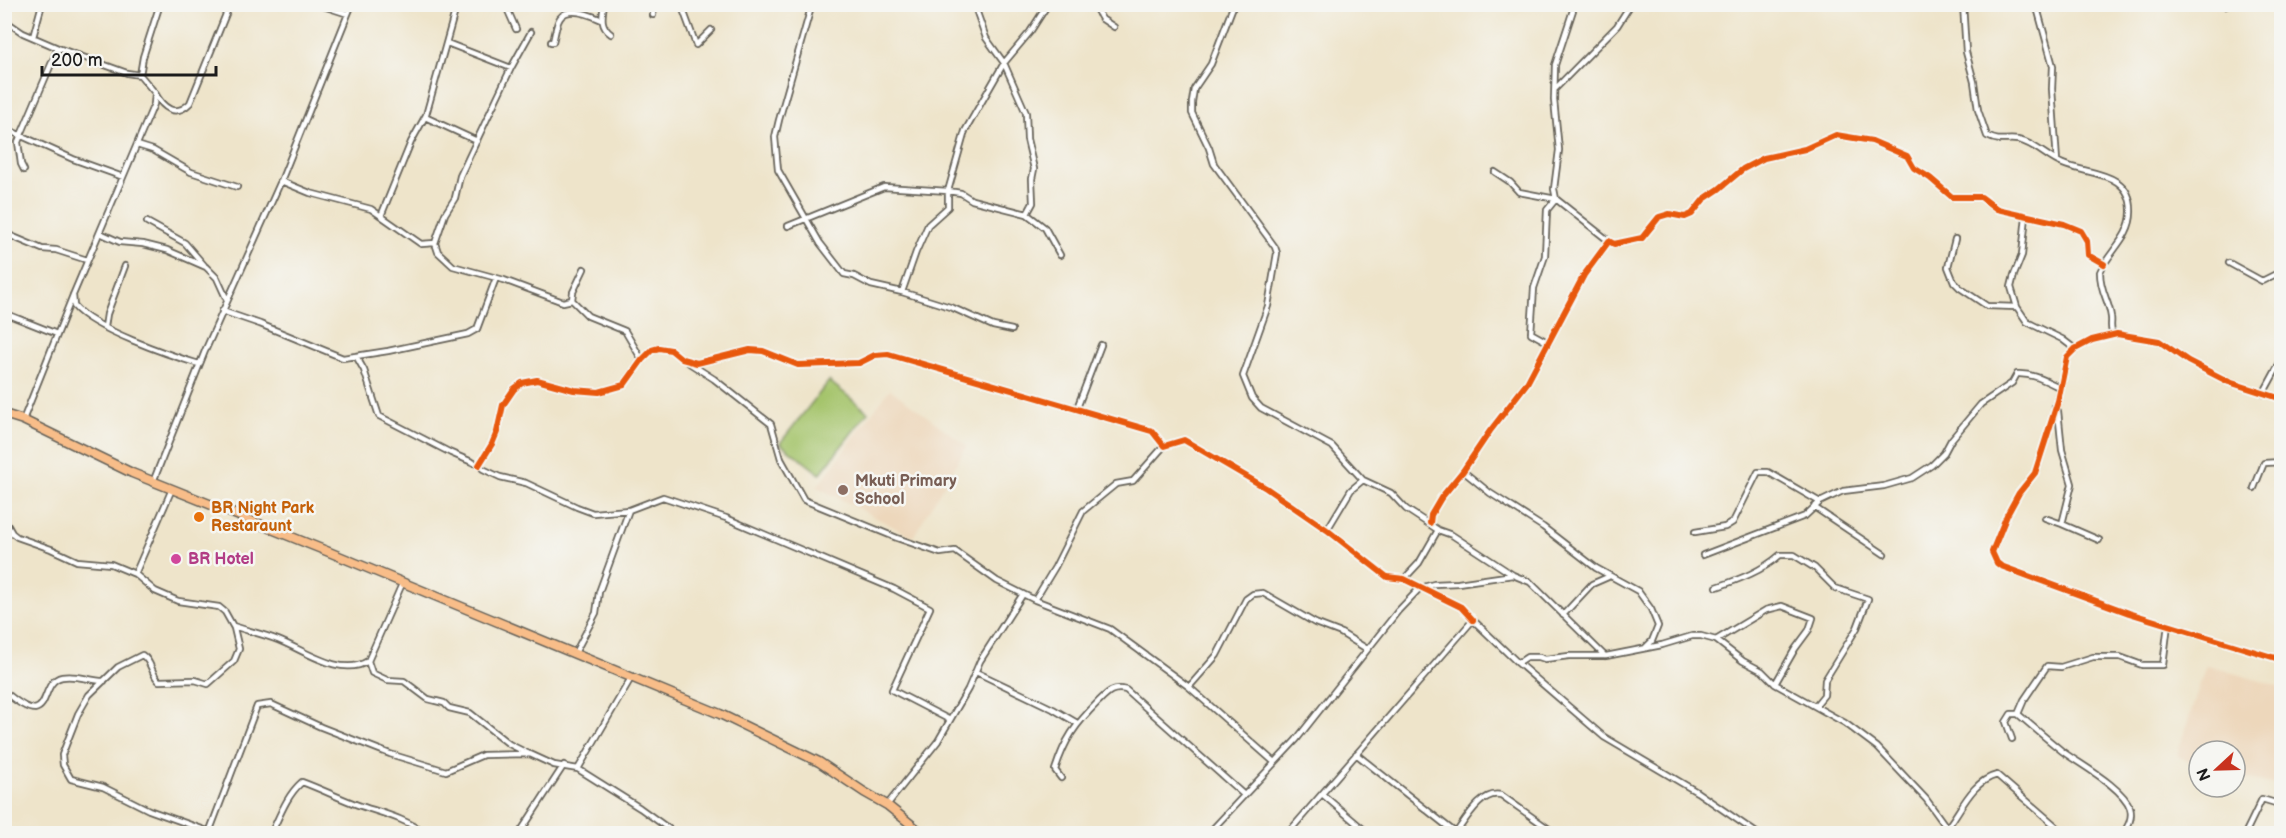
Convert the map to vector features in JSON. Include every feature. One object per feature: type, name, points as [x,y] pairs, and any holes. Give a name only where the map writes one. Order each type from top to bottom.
[{"type":"highway","points":[[4,414],[23,420],[100,460],[720,714],[819,762],[887,805],[920,833]]},
{"type":"street","points":[[33,37],[42,4]]},
{"type":"street","points":[[317,4],[348,14]]},
{"type":"street","points":[[153,482],[199,364],[281,181],[352,4]]},
{"type":"street","points":[[381,216],[411,142],[425,117],[457,4]]},
{"type":"street","points":[[506,4],[516,29]]},
{"type":"street","points":[[604,4],[602,20],[604,29],[610,34]]},
{"type":"street","points":[[653,15],[655,4]]},
{"type":"street","points":[[681,4],[696,45],[711,30]]},
{"type":"street","points":[[812,4],[776,137],[778,170],[805,219],[844,274],[854,276],[871,285],[902,292],[972,315],[993,326],[1012,330]]},
{"type":"street","points":[[974,4],[986,38],[1004,63],[1026,113],[1027,139],[1034,169],[1033,203],[1027,214]]},
{"type":"street","points":[[902,292],[909,268],[928,225],[948,207],[948,191],[965,131],[1004,63],[1030,32],[1048,4]]},
{"type":"street","points":[[1093,4],[1102,19],[1114,27]]},
{"type":"street","points":[[1099,14],[1101,4]]},
{"type":"street","points":[[1234,4],[1234,9],[1210,64],[1194,89],[1192,113],[1217,170],[1269,238],[1277,253],[1268,306],[1243,376],[1252,398],[1261,408],[1332,446],[1363,480],[1391,493],[1406,509],[1538,588],[1606,656]]},
{"type":"street","points":[[1556,199],[1554,189],[1559,150],[1554,89],[1555,65],[1575,4]]},
{"type":"street","points":[[1554,89],[1617,26],[1632,4]]},
{"type":"street","points":[[1964,4],[1966,52],[1978,110],[1987,136],[1998,141],[2019,140],[2042,151],[2061,164],[2113,178],[2125,190],[2132,212],[2129,223],[2119,247],[2100,272],[2101,286],[2110,312],[2112,332],[2159,341],[2187,361],[2229,382],[2282,399]]},
{"type":"street","points":[[2036,4],[2053,66],[2052,90],[2057,161]]},
{"type":"street","points":[[140,75],[143,57],[160,5]]},
{"type":"street","points":[[4,20],[58,48],[127,73],[140,75],[162,106],[171,110],[185,108],[190,103],[228,9]]},
{"type":"street","points":[[551,42],[553,42],[561,17],[567,12],[587,13],[602,20]]},
{"type":"street","points":[[531,32],[510,68],[460,176],[454,198],[445,214],[435,243],[438,252],[453,266],[496,278],[563,302],[572,300]]},
{"type":"street","points":[[447,43],[510,68]]},
{"type":"street","points":[[24,170],[18,142],[58,48]]},
{"type":"street","points":[[23,420],[154,104],[154,93]]},
{"type":"street","points":[[425,117],[477,141]]},
{"type":"street","points":[[4,128],[73,159],[123,177]]},
{"type":"street","points":[[1495,172],[1510,182],[1519,192],[1556,199],[1614,244],[1642,238],[1659,218],[1669,214],[1685,217],[1692,214],[1704,199],[1743,169],[1764,158],[1805,150],[1836,135],[1872,141],[1907,156],[1914,168],[1952,197],[1982,197],[1997,208],[2064,224],[2081,231],[2087,241],[2088,255],[2104,264]]},
{"type":"street","points":[[137,145],[153,150],[191,172],[237,188]]},
{"type":"street","points":[[281,181],[310,193],[370,209],[421,244],[435,243]]},
{"type":"street","points":[[788,226],[884,187],[948,191],[961,193],[972,200],[1027,214],[1046,228],[1060,255]]},
{"type":"street","points":[[1549,343],[1531,333],[1531,318],[1534,288],[1545,256],[1547,210],[1556,199]]},
{"type":"street","points":[[2026,216],[2022,255],[2012,287],[2017,307],[2027,322],[2075,348]]},
{"type":"street","points":[[147,222],[185,243],[217,278],[227,300]]},
{"type":"street","points":[[4,233],[42,249],[56,250],[87,261]]},
{"type":"street","points":[[100,233],[120,242],[143,244],[167,250],[206,267]]},
{"type":"street","points":[[1955,239],[1948,267],[1954,282],[1987,306],[2017,307]]},
{"type":"street","points":[[1430,523],[1431,515],[1441,498],[1527,383],[1584,275],[1610,241]]},
{"type":"street","points":[[2229,263],[2262,281],[2282,271]]},
{"type":"street","points":[[105,327],[107,314],[125,266]]},
{"type":"street","points":[[572,300],[573,292],[585,269]]},
{"type":"street","points":[[222,311],[343,358],[468,334],[477,329],[496,278]]},
{"type":"street","points":[[73,295],[74,306],[79,312],[105,327],[161,353],[199,364]]},
{"type":"street","points":[[572,300],[588,316],[625,331],[642,360]]},
{"type":"street","points":[[4,313],[57,334]]},
{"type":"street","points":[[2117,334],[2092,340],[2075,348],[2067,357],[2061,388],[2034,473],[2019,493],[1992,552],[1997,563],[2129,613],[2282,660]]},
{"type":"street","points":[[1077,408],[1101,345]]},
{"type":"street","points":[[479,465],[497,432],[503,405],[522,383],[537,380],[574,390],[599,392],[624,385],[652,350],[659,348],[670,350],[714,379],[771,424],[781,459],[804,500],[897,538],[940,552],[955,551],[975,567],[1023,594],[1110,629],[1189,687],[1274,762]]},
{"type":"street","points":[[682,359],[698,363],[750,351],[763,351],[798,365],[859,363],[875,355],[888,354],[1152,431],[1164,446]]},
{"type":"street","points":[[356,356],[364,370],[379,416],[500,477],[526,483],[593,513],[629,510],[663,497],[737,522],[894,589],[930,608],[892,690],[950,720]]},
{"type":"street","points":[[2263,394],[2282,359]]},
{"type":"street","points":[[1703,555],[1805,516],[1820,502],[1843,491],[1892,484],[1912,478],[1932,465],[1944,453],[1981,404],[2012,383],[2017,374],[2039,377],[2061,388]]},
{"type":"street","points":[[2055,406],[2058,411],[2062,450],[2072,484],[2062,524]]},
{"type":"street","points":[[1035,600],[1055,567],[1083,511],[1116,484],[1133,481],[1164,446],[1184,440],[1266,488],[1327,530],[1387,577],[1404,579],[1461,608],[1518,663],[1604,737],[1697,792],[1758,834]]},
{"type":"street","points":[[2254,488],[2264,463],[2282,462]]},
{"type":"street","points":[[1463,471],[1490,493],[1543,527],[1596,568],[1638,591],[1651,609],[1658,626],[1652,641],[1644,648]]},
{"type":"street","points":[[1695,532],[1725,527],[1733,522],[1758,472],[1768,472],[1820,502]]},
{"type":"street","points":[[1327,530],[1351,490],[1363,480]]},
{"type":"street","points":[[135,574],[172,489]]},
{"type":"street","points":[[1814,507],[1884,554]]},
{"type":"street","points":[[575,654],[596,613],[599,592],[629,510]]},
{"type":"street","points":[[2045,518],[2099,540]]},
{"type":"street","points":[[4,519],[17,537],[77,561],[111,564],[135,574],[155,591],[178,601],[219,607],[225,612],[233,626],[239,649],[234,661],[208,684],[195,680],[159,681],[155,678],[147,658],[142,655],[118,667],[89,695],[78,714],[62,755],[66,772],[71,779],[103,787],[149,810],[216,834]]},
{"type":"street","points":[[1404,579],[1419,563],[1438,530]]},
{"type":"street","points":[[1717,587],[1769,565],[1780,555],[1794,555],[1815,568],[1834,588],[1868,599],[1857,628],[1825,680],[1824,695],[1815,706]]},
{"type":"street","points":[[1208,834],[1296,740],[1398,611],[1420,588],[1434,584],[1514,575]]},
{"type":"street","points":[[1563,615],[1592,584],[1605,577],[1611,577]]},
{"type":"street","points":[[233,626],[279,640],[323,660],[358,668],[368,661],[402,584]]},
{"type":"street","points":[[1189,687],[1217,656],[1246,599],[1253,594],[1263,593],[1315,623],[1341,633],[1367,650]]},
{"type":"street","points":[[887,805],[938,741],[980,661],[1023,594]]},
{"type":"street","points":[[1716,640],[1766,610],[1782,606],[1812,618],[1809,630],[1775,684]]},
{"type":"street","points":[[1287,834],[1473,620]]},
{"type":"street","points":[[2018,714],[2024,700],[2047,666],[2061,667],[2093,657],[2120,657],[2142,665],[2163,665],[2168,624]]},
{"type":"street","points":[[1518,663],[1527,657],[1545,659],[1569,656],[1606,656],[1692,636],[1716,640],[1731,653],[1762,671],[1775,684],[1845,723],[1877,747],[1926,799],[1947,828]]},
{"type":"street","points":[[368,661],[372,673],[378,678],[404,681],[428,699],[471,713],[509,744],[554,765],[578,769],[676,834]]},
{"type":"street","points":[[976,672],[1077,723]]},
{"type":"street","points":[[4,691],[30,709],[37,709],[43,704],[54,681],[61,677],[81,677],[104,681]]},
{"type":"street","points":[[578,769],[631,678]]},
{"type":"street","points":[[1061,778],[1055,770],[1062,750],[1077,723],[1111,690],[1119,688],[1126,690],[1244,795]]},
{"type":"street","points":[[210,830],[258,706],[271,704],[340,735],[390,754],[446,771],[483,755],[530,754]]},
{"type":"street","points":[[2012,739],[2006,722],[2011,714],[2018,714],[2063,752],[2103,778],[2130,808],[2130,821],[2123,834]]},
{"type":"street","points":[[1356,754],[1457,833],[1486,797],[1496,794],[1502,795],[1556,834]]},
{"type":"street","points":[[519,834],[564,765]]},
{"type":"street","points":[[1942,834],[1974,789],[1997,775],[2065,834]]},
{"type":"street","points":[[271,834],[291,790],[302,782],[357,805],[388,814],[409,823],[426,834]]},
{"type":"street","points":[[1322,794],[1369,834]]},
{"type":"street","points":[[2245,834],[2262,799],[2282,805]]},
{"type":"shaded area","points":[[890,389],[967,446],[913,537],[817,487]]},
{"type":"shaded area","points":[[2206,665],[2281,687],[2281,786],[2247,779],[2247,739],[2187,739],[2187,761],[2177,755]]},
{"type":"green space","points":[[829,381],[868,412],[820,474],[780,443]]},
{"type":"cycle path","points":[[1430,523],[1431,515],[1441,498],[1527,383],[1584,275],[1609,241],[1614,244],[1642,238],[1659,217],[1669,214],[1685,217],[1692,214],[1704,199],[1743,169],[1764,158],[1805,149],[1836,135],[1872,141],[1907,156],[1914,168],[1952,197],[1981,197],[1997,209],[2064,224],[2081,231],[2087,241],[2088,255],[2104,264]]},
{"type":"cycle path","points":[[2282,399],[2229,382],[2188,361],[2159,341],[2117,334],[2092,340],[2075,349],[2067,357],[2058,401],[2035,473],[2019,493],[2007,515],[1992,552],[2001,566],[2129,613],[2282,660]]},
{"type":"cycle path","points":[[479,465],[497,432],[503,405],[514,389],[522,383],[537,380],[574,390],[599,392],[624,385],[642,360],[652,350],[659,348],[671,350],[682,359],[697,363],[750,350],[763,351],[798,365],[859,363],[875,355],[888,354],[1152,431],[1164,446],[1184,440],[1266,488],[1327,530],[1387,577],[1404,579],[1461,607],[1473,620]]},
{"type":"place","name":"Mkuti Primary School","points":[[843,490]]},
{"type":"place","name":"BR Night Park Restaraunt","points":[[199,517]]},
{"type":"place","name":"BR Hotel","points":[[176,559]]}]
